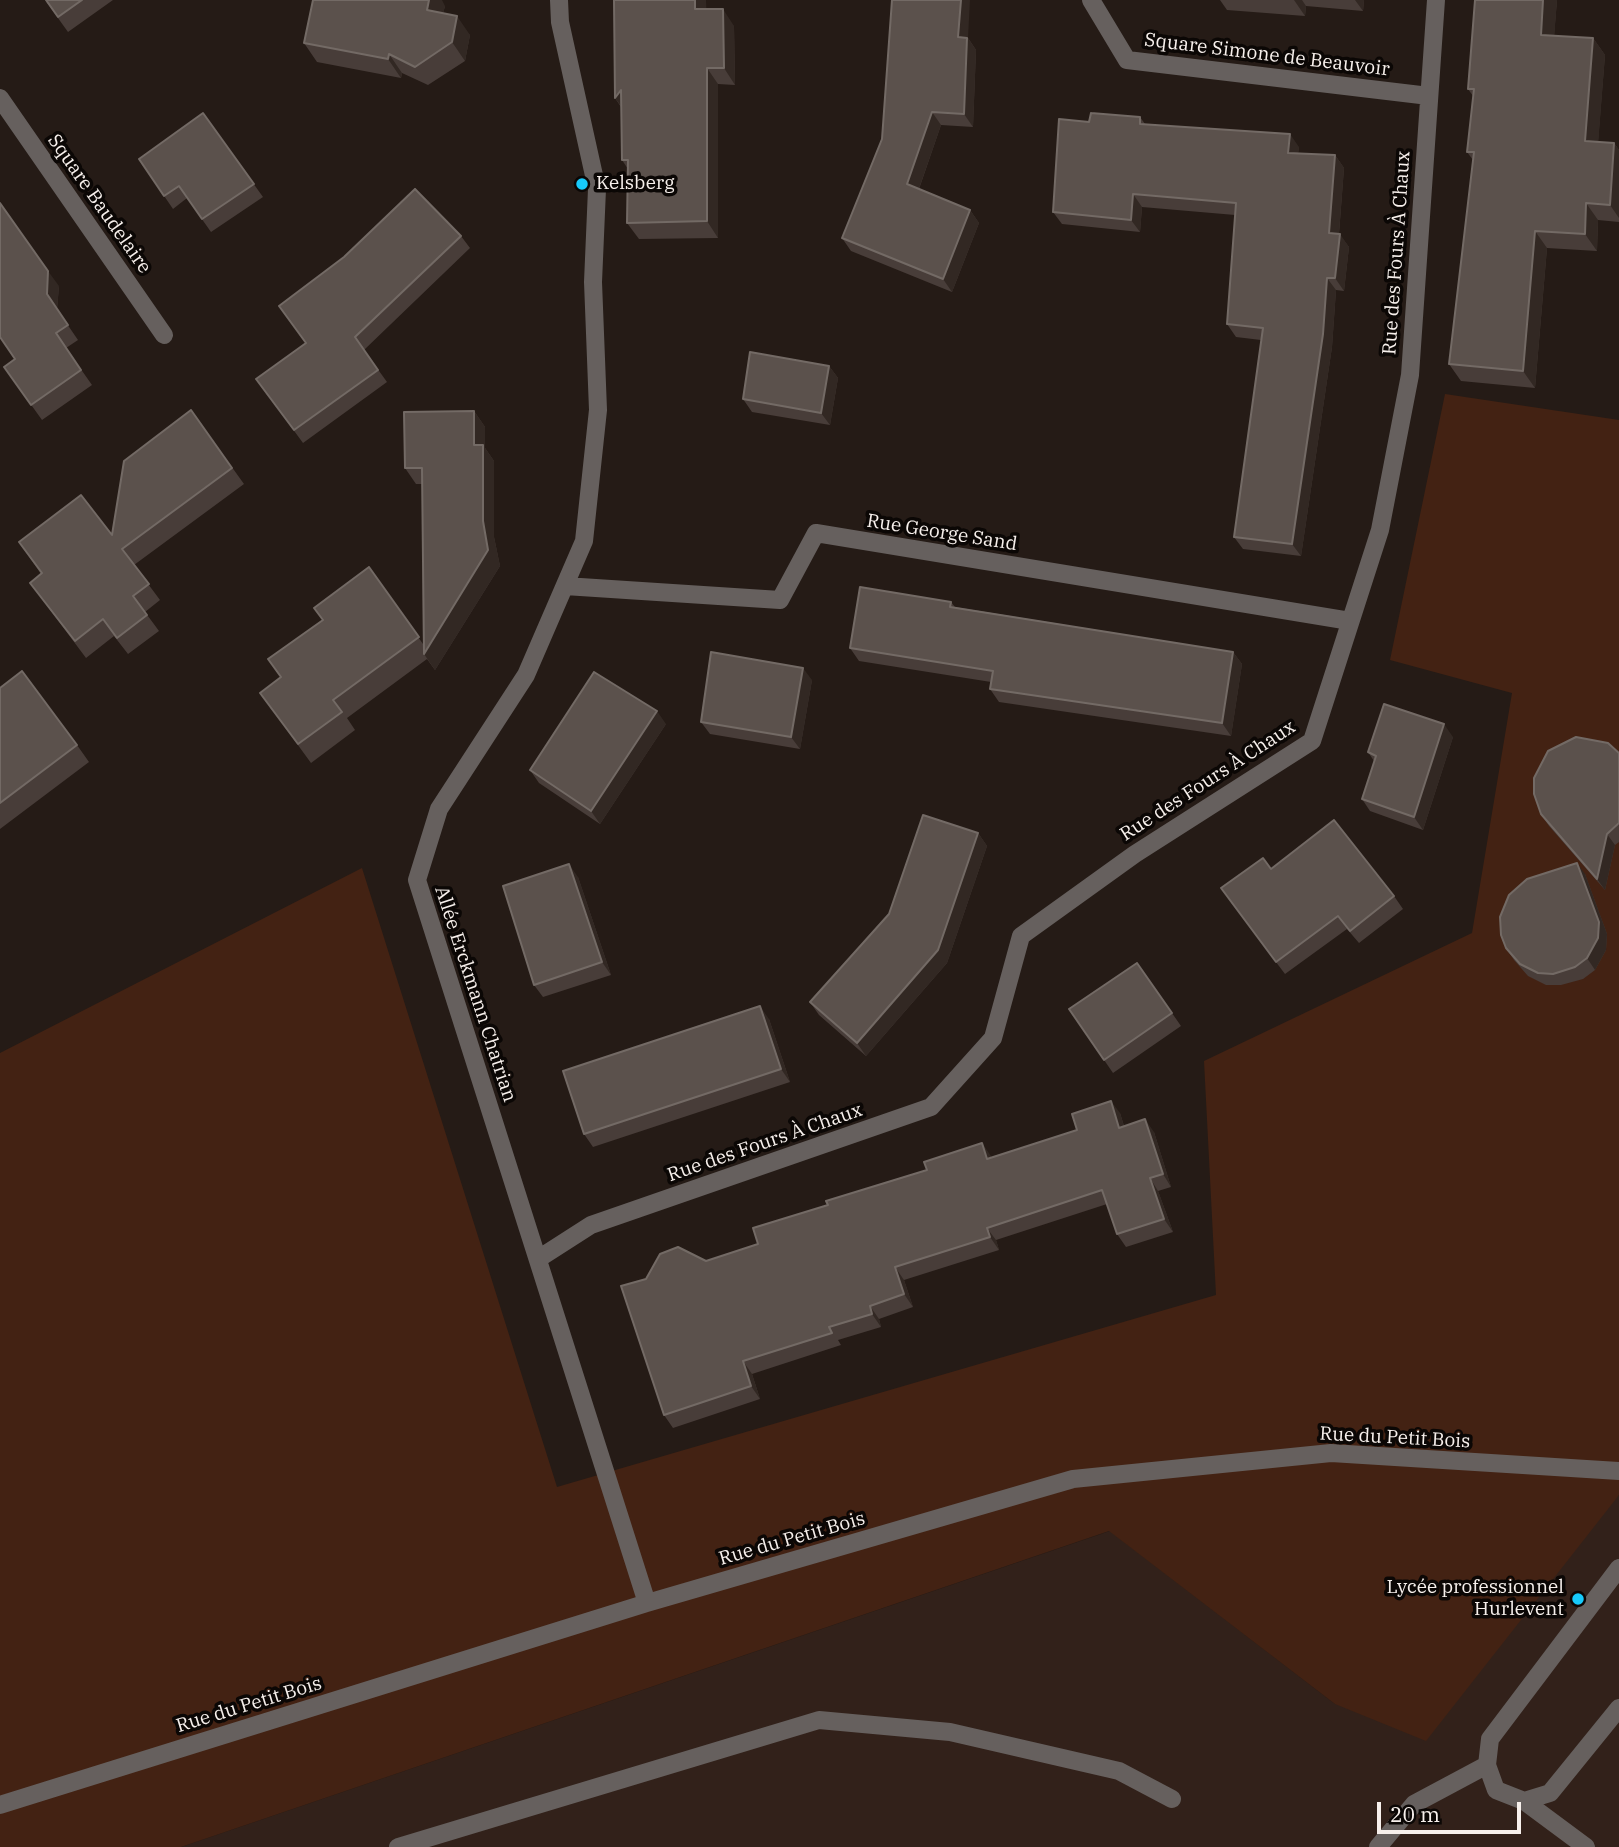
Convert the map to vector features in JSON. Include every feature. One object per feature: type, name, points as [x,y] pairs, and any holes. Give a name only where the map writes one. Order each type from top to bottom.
[{"type":"street","name":"Allée Erckmann Chatrian","points":[[559,0],[560,22],[597,189],[593,282],[598,410],[584,541],[526,675],[439,809],[417,880],[648,1603]]},
{"type":"street","name":"Square Simone de Beauvoir","points":[[1091,0],[1127,60],[1429,96]]},
{"type":"street","name":"Rue des Fours À Chaux","points":[[538,1259],[591,1225],[931,1107],[993,1038],[1021,936],[1135,854],[1312,741],[1380,530],[1410,374],[1436,0]]},
{"type":"street","name":"Square Baudelaire","points":[[0,98],[163,335]]},
{"type":"street","name":"Rue George Sand","points":[[565,586],[780,600],[816,533],[1350,621]]},
{"type":"street","name":"Rue du Petit Bois","points":[[0,1804],[648,1603],[1073,1479],[1331,1452],[1619,1471]]},
{"type":"street","points":[[1586,1847],[1524,1801],[1496,1790],[1487,1765],[1490,1739],[1619,1568]]},
{"type":"street","points":[[1524,1801],[1550,1793],[1619,1708]]},
{"type":"street","points":[[398,1847],[819,1720],[950,1732],[1119,1771],[1172,1799]]},
{"type":"street","points":[[1378,1847],[1414,1804],[1487,1765]]},
{"type":"shaded area","points":[[1445,394],[1619,420],[1619,1495],[1426,1741],[1335,1704],[1109,1531],[181,1847],[0,1847],[0,1053],[362,868],[557,1487],[1216,1295],[1204,1061],[1472,933],[1512,693],[1390,660]]},
{"type":"shaded area","points":[[1619,1495],[1619,1847],[181,1847],[1110,1531],[1335,1704]]},
{"type":"building","points":[[46,0],[82,0],[58,17]]},
{"type":"building","points":[[313,0],[429,0],[427,10],[457,16],[452,42],[415,67],[389,54],[388,59],[304,43]]},
{"type":"building","points":[[614,0],[695,0],[695,9],[723,9],[724,68],[707,68],[707,221],[627,223],[628,160],[622,160],[621,90],[615,98]]},
{"type":"building","points":[[892,0],[961,0],[958,37],[967,38],[964,114],[932,112],[907,184],[970,210],[943,279],[842,238],[882,139]]},
{"type":"building","points":[[1475,0],[1543,0],[1541,35],[1593,38],[1585,141],[1614,143],[1610,205],[1586,203],[1585,234],[1535,231],[1523,371],[1449,364],[1474,152],[1467,152],[1474,89],[1468,89]]},
{"type":"building","points":[[203,113],[254,184],[202,219],[179,186],[164,196],[139,159]]},
{"type":"building","points":[[1091,113],[1140,117],[1140,124],[1290,134],[1288,153],[1335,155],[1329,233],[1340,234],[1335,278],[1327,278],[1323,334],[1292,544],[1234,537],[1263,328],[1227,324],[1236,203],[1133,194],[1131,220],[1053,212],[1059,119],[1089,122]]},
{"type":"building","points":[[415,189],[461,236],[355,337],[378,370],[294,430],[256,379],[306,343],[279,306],[344,257]]},
{"type":"building","points":[[0,203],[48,271],[47,294],[68,325],[56,333],[81,370],[31,405],[4,367],[15,359],[0,337]]},
{"type":"building","points":[[750,352],[829,366],[821,413],[743,399]]},
{"type":"building","points":[[191,410],[232,468],[122,549],[149,584],[133,596],[147,615],[117,638],[103,619],[75,641],[30,583],[42,573],[19,542],[81,495],[112,535],[124,461]]},
{"type":"building","points":[[474,411],[474,445],[483,445],[483,521],[488,550],[424,654],[422,468],[405,468],[404,412]]},
{"type":"building","points":[[369,567],[419,637],[333,700],[342,712],[298,744],[260,693],[281,677],[268,659],[323,620],[314,608]]},
{"type":"building","points":[[860,587],[951,602],[950,607],[1233,652],[1222,723],[990,689],[993,671],[850,648]]},
{"type":"building","points":[[711,652],[803,668],[791,737],[701,722]]},
{"type":"building","points":[[22,671],[77,745],[0,803],[0,688]]},
{"type":"building","points":[[594,672],[657,711],[591,811],[530,770]]},
{"type":"building","points":[[1384,704],[1444,724],[1414,817],[1362,799],[1376,756],[1368,752]]},
{"type":"building","points":[[1576,737],[1608,743],[1619,753],[1619,823],[1607,834],[1597,879],[1541,814],[1534,794],[1534,778],[1548,751]]},
{"type":"building","points":[[923,815],[978,833],[938,950],[857,1043],[810,1002],[889,914]]},
{"type":"building","points":[[1334,820],[1394,896],[1350,931],[1338,916],[1276,962],[1221,888],[1263,858],[1271,869]]},
{"type":"building","points":[[1577,863],[1599,922],[1598,938],[1587,958],[1575,967],[1553,974],[1538,973],[1520,964],[1506,948],[1501,935],[1500,917],[1509,895],[1527,879]]},
{"type":"building","points":[[569,864],[602,962],[534,985],[503,886]]},
{"type":"building","points":[[1137,963],[1172,1013],[1104,1060],[1069,1009]]},
{"type":"building","points":[[760,1006],[781,1069],[584,1134],[563,1071]]},
{"type":"building","points":[[1111,1101],[1119,1128],[1145,1119],[1163,1174],[1150,1178],[1164,1219],[1117,1234],[1102,1190],[987,1228],[990,1237],[895,1267],[904,1294],[870,1306],[872,1314],[829,1327],[832,1333],[743,1361],[751,1386],[664,1415],[621,1286],[646,1279],[660,1254],[678,1247],[706,1261],[758,1244],[753,1228],[828,1205],[826,1201],[927,1170],[924,1162],[982,1143],[987,1159],[1077,1130],[1072,1114]]},
{"type":"place","name":"Kelsberg","points":[[582,184]]},
{"type":"place","name":"Lycée professionnel Hurlevent","points":[[1578,1599]]}]
